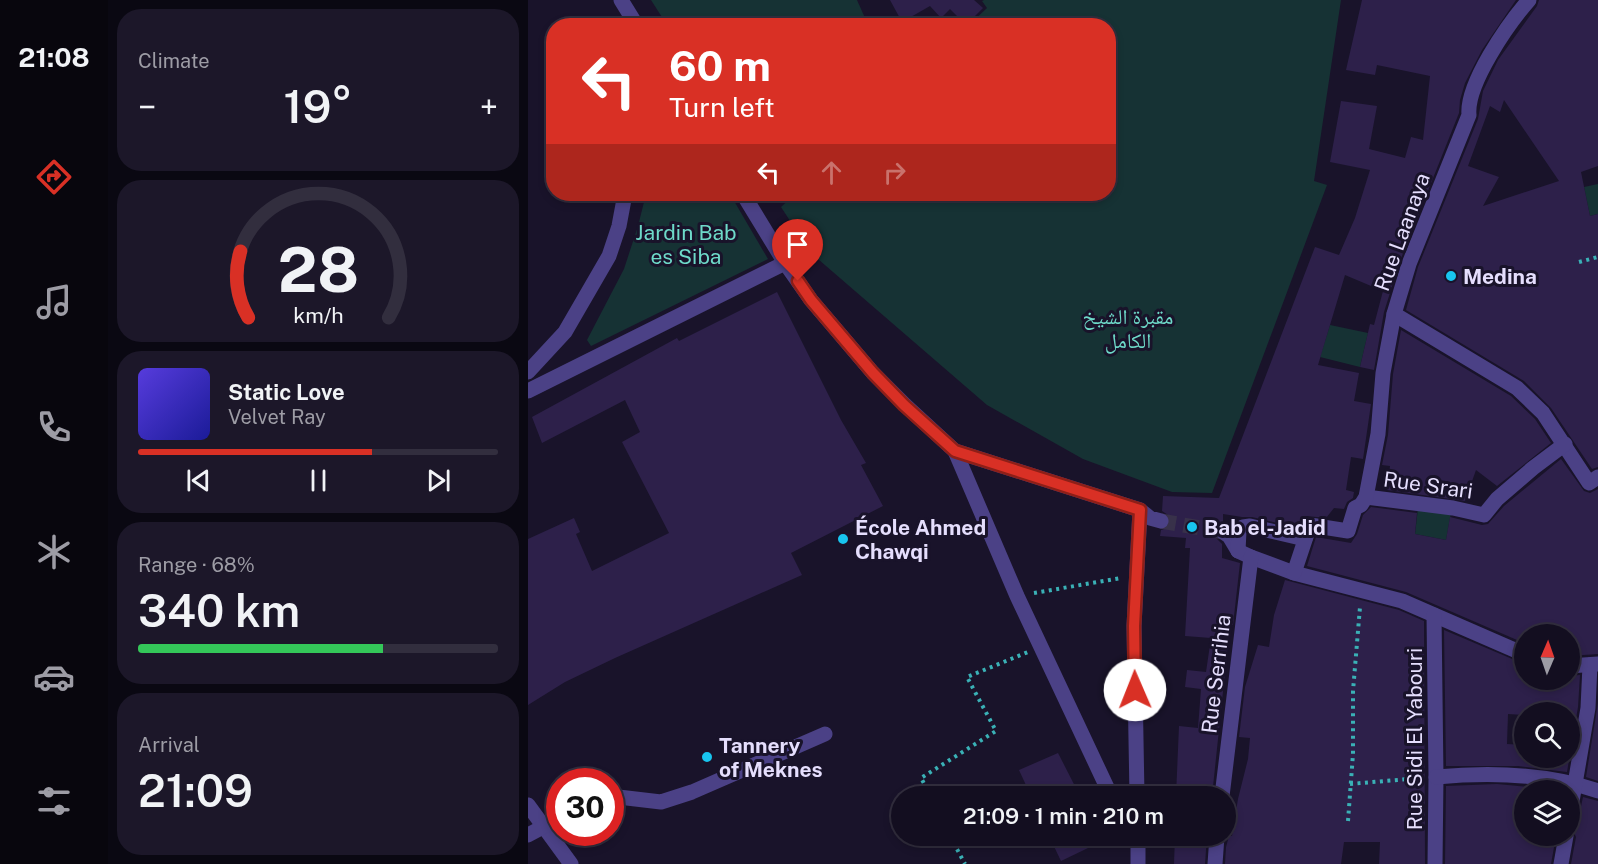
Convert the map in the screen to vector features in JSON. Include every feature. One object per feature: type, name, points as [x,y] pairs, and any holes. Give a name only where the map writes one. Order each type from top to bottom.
[{"type":"street","points":[[621,0],[632,18]]},
{"type":"street","name":"Rue Laanaya","points":[[1366,497],[1378,434],[1383,373],[1394,314],[1409,264],[1469,115],[1468,104],[1492,49],[1529,0]]},
{"type":"street","points":[[528,372],[565,332],[609,256],[619,226],[624,201]]},
{"type":"street","points":[[747,201],[785,263],[811,300],[873,373],[904,405],[955,451],[1140,510],[1150,518],[1161,521]]},
{"type":"street","points":[[528,392],[785,263]]},
{"type":"street","points":[[1394,314],[1517,388],[1543,413],[1589,483],[1598,477]]},
{"type":"street","name":"Rue Srari","points":[[1366,497],[1453,508],[1484,515],[1497,499],[1565,444]]},
{"type":"street","points":[[955,451],[1017,596],[1106,786]]},
{"type":"street","points":[[1294,573],[1310,525],[1348,531],[1355,508],[1361,505],[1366,497]]},
{"type":"street","points":[[1137,786],[1134,626],[1140,510]]},
{"type":"street","name":"Rue Serrihia","points":[[1223,786],[1244,554],[1239,531],[1243,527],[1250,526],[1305,539]]},
{"type":"street","points":[[1223,532],[1244,554],[1294,573],[1402,602],[1514,650]]},
{"type":"street","name":"Rue Sidi El Yabouri","points":[[1434,615],[1435,864]]},
{"type":"street","points":[[1576,780],[1594,665]]},
{"type":"street","points":[[624,797],[661,801],[692,792],[825,734]]},
{"type":"street","points":[[1436,777],[1511,774],[1554,780]]},
{"type":"street","points":[[1580,785],[1598,791]]},
{"type":"street","points":[[528,805],[571,864]]},
{"type":"street","points":[[528,835],[544,827]]},
{"type":"street","points":[[1215,864],[1216,846]]},
{"type":"street","points":[[1561,864],[1564,846]]},
{"type":"path","points":[[1579,262],[1598,257]]},
{"type":"path","points":[[1017,596],[1136,576]]},
{"type":"path","points":[[1348,821],[1353,754],[1353,691],[1360,607],[1364,591]]},
{"type":"path","points":[[925,786],[921,778],[996,731],[967,677],[1041,647]]},
{"type":"path","points":[[1350,783],[1436,777]]},
{"type":"path","points":[[955,846],[965,864]]},
{"type":"green space","points":[[651,0],[857,0],[865,18],[663,18]]},
{"type":"green space","name":"مقبرة الشيخ الكامل","points":[[1341,0],[1314,181],[1327,185],[1212,493],[1172,492],[1083,459],[987,405],[811,253],[781,207],[787,201],[1116,201],[1116,18],[976,18],[987,8],[982,1]]},
{"type":"green space","points":[[1598,184],[1598,214],[1590,216],[1584,187]]},
{"type":"green space","name":"Jardin Bab es Siba","points":[[644,201],[734,201],[768,259],[591,346],[587,340],[624,269]]},
{"type":"green space","points":[[1330,325],[1368,333],[1360,367],[1320,357]]},
{"type":"green space","points":[[1418,508],[1451,513],[1446,540],[1415,534]]},
{"type":"building","points":[[890,0],[974,0],[983,8],[973,18],[959,18],[950,9],[941,18],[930,6],[909,18],[900,18]]},
{"type":"building","points":[[1362,0],[1516,0],[1482,50],[1465,83],[1459,113],[1400,261],[1384,312],[1374,370],[1360,367],[1370,324],[1374,325],[1383,291],[1345,275],[1318,365],[1359,373],[1354,401],[1371,404],[1363,459],[1351,457],[1346,490],[1354,492],[1353,498],[1347,502],[1344,509],[1334,508],[1326,518],[1307,516],[1303,518],[1299,528],[1252,517],[1223,514],[1223,522],[1215,527],[1214,536],[1222,544],[1222,558],[1240,563],[1233,625],[1230,625],[1213,786],[1176,786],[1179,726],[1198,728],[1201,689],[1185,687],[1187,670],[1206,672],[1211,638],[1185,636],[1190,548],[1185,548],[1186,538],[1160,536],[1161,530],[1167,528],[1170,523],[1168,515],[1162,511],[1163,496],[1219,498],[1315,247],[1339,255],[1355,218],[1370,170],[1330,162],[1341,101],[1377,106],[1369,149],[1405,158],[1411,137],[1423,140],[1430,76],[1377,65],[1375,75],[1346,70]]},
{"type":"building","points":[[1539,0],[1598,0],[1598,166],[1581,172],[1590,216],[1598,214],[1598,467],[1592,469],[1551,408],[1524,381],[1406,310],[1418,267],[1478,119],[1483,91],[1498,60]],"holes":[[[1504,100],[1559,181],[1483,206],[1499,177],[1468,166],[1490,106],[1500,112]]]},
{"type":"building","points":[[777,292],[841,420],[866,463],[861,465],[883,506],[791,553],[802,575],[615,658],[565,682],[528,705],[528,539],[574,518],[580,532],[576,534],[592,571],[669,533],[622,442],[640,432],[625,400],[542,443],[532,417],[677,338],[679,341]]},
{"type":"building","name":"Medina","points":[[1401,330],[1511,396],[1535,419],[1551,443],[1497,486],[1476,470],[1465,501],[1387,490],[1390,466],[1382,465]]},
{"type":"building","points":[[1561,459],[1584,491],[1590,493],[1598,489],[1598,654],[1580,655],[1580,624],[1514,624],[1514,639],[1406,592],[1307,566],[1316,537],[1351,543],[1357,534],[1363,515],[1371,507],[1417,513],[1415,534],[1446,540],[1450,517],[1482,525],[1488,524],[1504,506]]},
{"type":"building","points":[[1285,580],[1399,610],[1424,621],[1425,864],[1379,864],[1380,842],[1344,842],[1341,864],[1225,864],[1226,846],[1236,846],[1236,811],[1248,759],[1250,738],[1239,737],[1245,687],[1258,645],[1269,647],[1274,615]]},
{"type":"building","points":[[1444,630],[1514,660],[1514,690],[1579,690],[1578,702],[1514,702],[1514,714],[1508,714],[1507,744],[1514,744],[1514,766],[1446,766]]},
{"type":"building","points":[[1598,703],[1598,781],[1586,777]]},
{"type":"building","points":[[1058,753],[1075,786],[1026,786],[1019,770]]},
{"type":"building","points":[[1534,768],[1568,768],[1567,772]]},
{"type":"building","points":[[1446,786],[1514,786],[1514,846],[1554,846],[1551,864],[1445,864]]},
{"type":"building","points":[[1583,797],[1598,801],[1598,864],[1571,864],[1574,846],[1580,846],[1580,811]]},
{"type":"building","points":[[1054,846],[1092,846],[1061,861]]},
{"type":"building","points":[[1175,846],[1206,846],[1205,864],[1174,864]]},
{"type":"tunnel","points":[[1161,521],[1223,532]]},
{"type":"place","name":"Medina","points":[[1451,276]]},
{"type":"place","name":"Bab el-Jadid","points":[[1192,527]]},
{"type":"place","name":"École Ahmed Chawqi","points":[[843,539]]},
{"type":"place","name":"Tannery of Meknes","points":[[707,757]]},
{"type":"route","points":[[798,281],[811,300],[873,373],[904,405],[955,451],[1140,510],[1134,626],[1135,690]]}]
